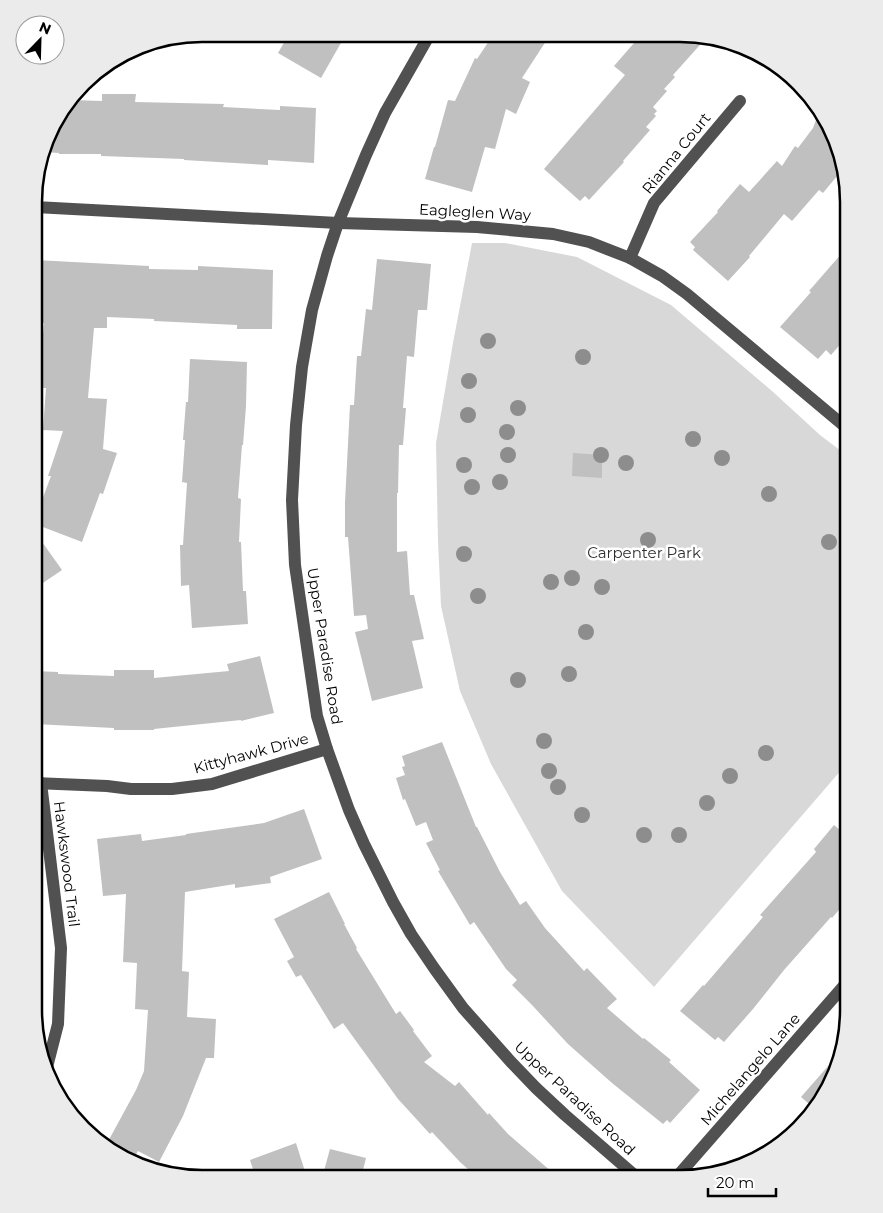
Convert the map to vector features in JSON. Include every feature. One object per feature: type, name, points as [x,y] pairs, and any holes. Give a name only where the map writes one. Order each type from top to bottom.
[{"type":"street","name":"Upper Paradise Road","points":[[425,42],[385,113],[338,223],[312,310],[302,367],[296,425],[292,500],[296,575],[317,716],[349,810],[364,844],[411,934],[438,975],[517,1069],[565,1115],[629,1170]]},
{"type":"street","name":"Rianna Court","points":[[630,258],[654,203],[740,101]]},
{"type":"street","name":"Eagleglen Way","points":[[42,207],[338,223],[477,227],[553,234],[589,242],[630,258],[662,276],[841,418]]},
{"type":"street","name":"Kittyhawk Drive","points":[[42,783],[131,789],[172,789],[212,784],[327,749]]},
{"type":"street","name":"Hawkswood Trail","points":[[42,810],[62,948],[58,1024],[50,1057]]},
{"type":"street","name":"Michelangelo Lane","points":[[683,1170],[840,990]]},
{"type":"green space","name":"Carpenter Park","points":[[472,243],[505,243],[577,257],[671,305],[772,391],[820,435],[841,451],[840,771],[654,987],[562,891],[491,764],[460,691],[441,606],[436,443]]},
{"type":"building","points":[[284,42],[341,42],[321,78],[278,53]]},
{"type":"building","points":[[488,42],[545,42],[522,78],[530,82],[516,114],[506,109],[495,149],[485,147],[472,192],[425,179],[448,100],[455,101],[475,58],[477,59]]},
{"type":"building","points":[[635,42],[701,44],[673,75],[675,77],[664,89],[667,91],[653,107],[657,111],[654,114],[656,116],[646,127],[650,130],[589,200],[585,196],[580,201],[544,169],[625,75],[614,66]]},
{"type":"building","points":[[102,94],[136,94],[135,102],[224,104],[223,107],[280,110],[280,106],[316,108],[314,163],[268,160],[268,165],[51,152],[64,122],[79,100],[102,101]]},
{"type":"building","points":[[817,118],[832,151],[838,175],[823,193],[819,190],[792,221],[784,214],[728,281],[693,250],[695,247],[690,242],[718,212],[740,184],[749,192],[777,161],[782,166],[795,146],[798,148],[813,128]]},
{"type":"building","points":[[841,254],[841,344],[831,355],[826,350],[818,359],[780,327],[811,292],[809,291]]},
{"type":"building","points":[[377,259],[431,264],[427,310],[418,310],[414,357],[407,356],[403,408],[406,408],[403,445],[399,445],[397,493],[397,552],[407,551],[410,595],[414,595],[424,639],[412,641],[423,688],[372,701],[355,632],[368,629],[366,615],[354,616],[348,537],[345,537],[345,502],[350,405],[354,405],[357,356],[361,356],[366,309],[372,310]]},
{"type":"building","points":[[42,260],[149,266],[149,269],[198,270],[198,266],[273,270],[272,329],[237,329],[237,325],[107,317],[107,328],[94,328],[88,398],[107,399],[103,449],[117,453],[103,494],[100,493],[82,542],[42,527],[42,500],[51,476],[48,476],[63,431],[43,430],[46,388],[42,388],[44,323],[42,323]]},
{"type":"building","points":[[190,359],[247,362],[246,406],[238,498],[241,499],[239,542],[241,542],[243,591],[246,591],[248,624],[192,628],[189,585],[181,586],[180,545],[183,545],[187,483],[182,482],[185,440],[183,440],[186,402],[188,402]]},
{"type":"building","points":[[573,453],[602,455],[602,478],[572,476]]},
{"type":"building","points":[[42,542],[62,570],[42,584]]},
{"type":"building","points":[[260,656],[274,713],[241,721],[154,730],[114,730],[114,728],[42,724],[42,671],[58,672],[58,674],[114,676],[114,670],[154,670],[154,678],[229,671],[227,664]]},
{"type":"building","points":[[442,742],[476,827],[520,905],[526,901],[545,928],[584,971],[587,968],[617,999],[607,1008],[671,1060],[669,1062],[700,1090],[670,1123],[667,1120],[663,1124],[568,1044],[512,985],[517,980],[506,969],[474,922],[470,925],[438,871],[440,870],[426,843],[433,840],[426,822],[416,826],[405,799],[403,800],[396,778],[405,775],[402,767],[405,766],[402,756]]},
{"type":"building","points":[[304,809],[322,859],[270,877],[271,883],[235,888],[235,884],[185,892],[182,971],[189,972],[187,1017],[216,1019],[214,1058],[206,1058],[183,1116],[159,1162],[138,1151],[136,1155],[109,1140],[136,1090],[144,1071],[148,1010],[135,1009],[137,963],[123,962],[126,894],[103,896],[97,839],[141,834],[142,841],[264,823]]},
{"type":"building","points":[[834,825],[840,830],[840,908],[784,970],[724,1042],[718,1037],[715,1040],[680,1011],[763,917],[760,915],[816,852],[814,849]]},
{"type":"building","points":[[329,892],[356,949],[396,1014],[400,1011],[432,1056],[424,1062],[455,1086],[459,1082],[488,1115],[489,1113],[508,1134],[550,1170],[469,1170],[460,1162],[432,1132],[430,1134],[398,1099],[343,1023],[334,1029],[301,975],[296,977],[287,961],[294,957],[274,919]]},
{"type":"building","points":[[832,1061],[824,1081],[810,1105],[801,1097]]},
{"type":"building","points":[[296,1143],[304,1170],[253,1170],[250,1160]]},
{"type":"building","points":[[330,1149],[366,1158],[363,1170],[324,1170]]}]
